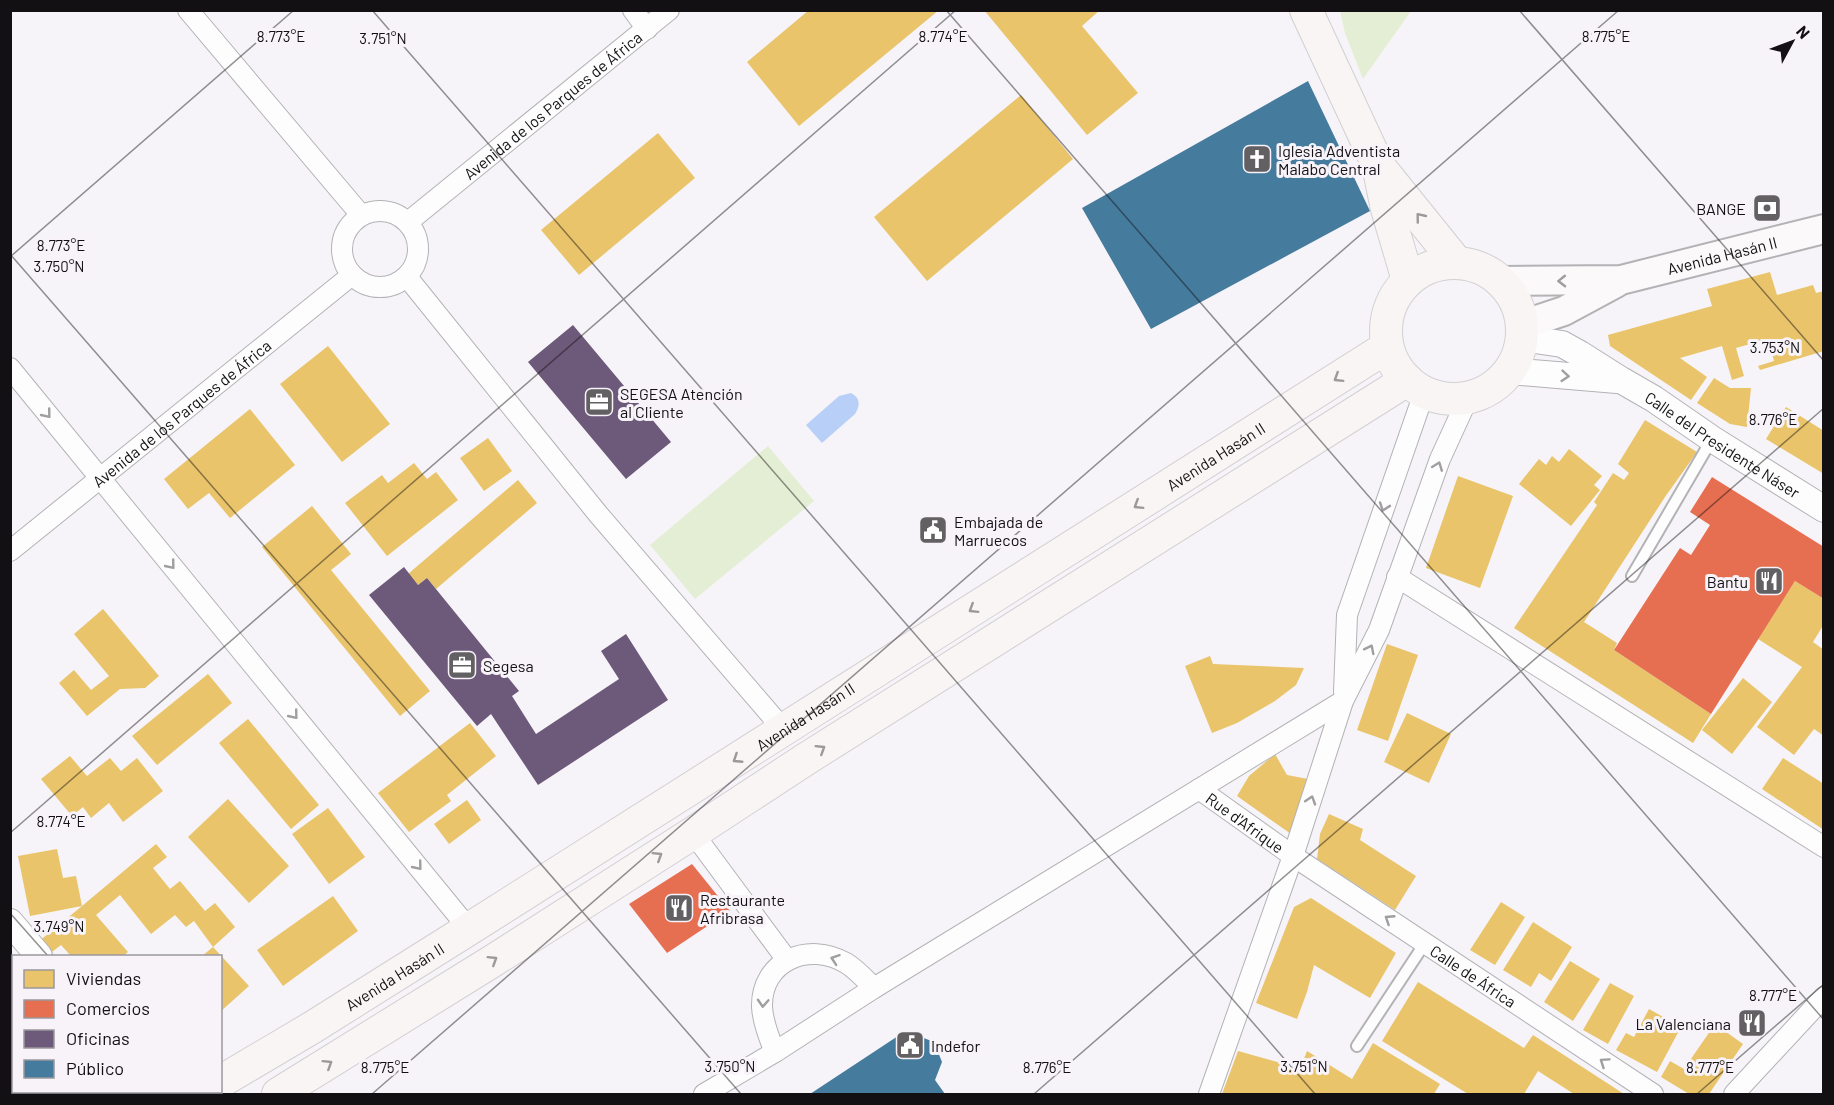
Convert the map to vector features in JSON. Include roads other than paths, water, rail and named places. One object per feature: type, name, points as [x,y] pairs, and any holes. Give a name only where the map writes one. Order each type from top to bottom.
[{"type":"main road","points":[[1305,10],[1378,165],[1457,263]]},
{"type":"main road","points":[[1378,165],[1387,209],[1408,280]]},
{"type":"main road","name":"Avenida Hasán II","points":[[1501,281],[1620,280],[1824,229]]},
{"type":"main road","points":[[1457,263],[1473,265],[1501,281],[1511,294],[1518,309],[1522,332],[1518,356],[1509,372],[1484,393],[1468,398],[1453,399],[1415,387],[1394,365],[1387,347],[1385,328],[1388,310],[1396,294],[1408,280],[1422,270],[1439,264],[1457,263]]},
{"type":"main road","name":"Avenida Hasán II","points":[[1522,332],[1620,280]]},
{"type":"main road","name":"Avenida Hasán II","points":[[222,1081],[313,1027],[469,929],[1387,347]]},
{"type":"main road","points":[[278,1095],[816,753],[1415,387]]},
{"type":"street","points":[[188,10],[361,215]]},
{"type":"street","points":[[633,10],[647,28]]},
{"type":"street","name":"Avenida de los Parques de África","points":[[408,222],[669,10]]},
{"type":"street","points":[[386,210],[401,216],[408,222],[419,245],[416,262],[407,277],[384,287],[367,285],[352,275],[344,260],[342,243],[349,226],[369,211],[386,210]]},
{"type":"street","name":"Avenida de los Parques de África","points":[[10,550],[352,275]]},
{"type":"street","points":[[407,277],[598,514],[783,729]]},
{"type":"street","name":"Calle del Presidente Náser","points":[[1522,332],[1562,344],[1580,354],[1824,508]]},
{"type":"street","points":[[10,368],[469,929]]},
{"type":"street","name":"Calle del Presidente Náser","points":[[1509,372],[1620,380]]},
{"type":"street","points":[[1343,701],[1347,615],[1415,387]]},
{"type":"street","points":[[1209,1095],[1293,855],[1343,701],[1379,630],[1440,459],[1468,398]]},
{"type":"street","points":[[1397,577],[1824,847]]},
{"type":"street","points":[[704,1095],[874,988],[1343,701]]},
{"type":"street","name":"Rue d'Afrique","points":[[1199,789],[1293,855]]},
{"type":"street","points":[[693,833],[787,960]]},
{"type":"street","name":"Calle de África","points":[[1293,855],[1653,1095]]},
{"type":"street","points":[[10,922],[37,955]]},
{"type":"street","points":[[775,1052],[767,1034],[762,1006],[769,978],[787,960],[798,955],[835,958],[846,963],[874,988]]},
{"type":"street","points":[[1734,1095],[1824,997]]},
{"type":"lane","points":[[1632,576],[1712,439]]},
{"type":"lane","points":[[1357,1046],[1425,943]]},
{"type":"water","points":[[851,393],[857,397],[859,402],[855,414],[822,443],[806,425],[839,396]]},
{"type":"place","name":"Iglesia Adventista Malabo Central","points":[[1257,159]]},
{"type":"place","name":"BANGE","points":[[1767,208]]},
{"type":"place","name":"SEGESA Atención al Cliente","points":[[599,402]]},
{"type":"place","name":"Embajada de Marruecos","points":[[933,530]]},
{"type":"place","name":"Bantu","points":[[1769,581]]},
{"type":"place","name":"Segesa","points":[[462,665]]},
{"type":"place","name":"Restaurante Afribrasa","points":[[679,908]]},
{"type":"place","name":"La Valenciana","points":[[1752,1023]]},
{"type":"place","name":"Indefor","points":[[910,1045]]}]
